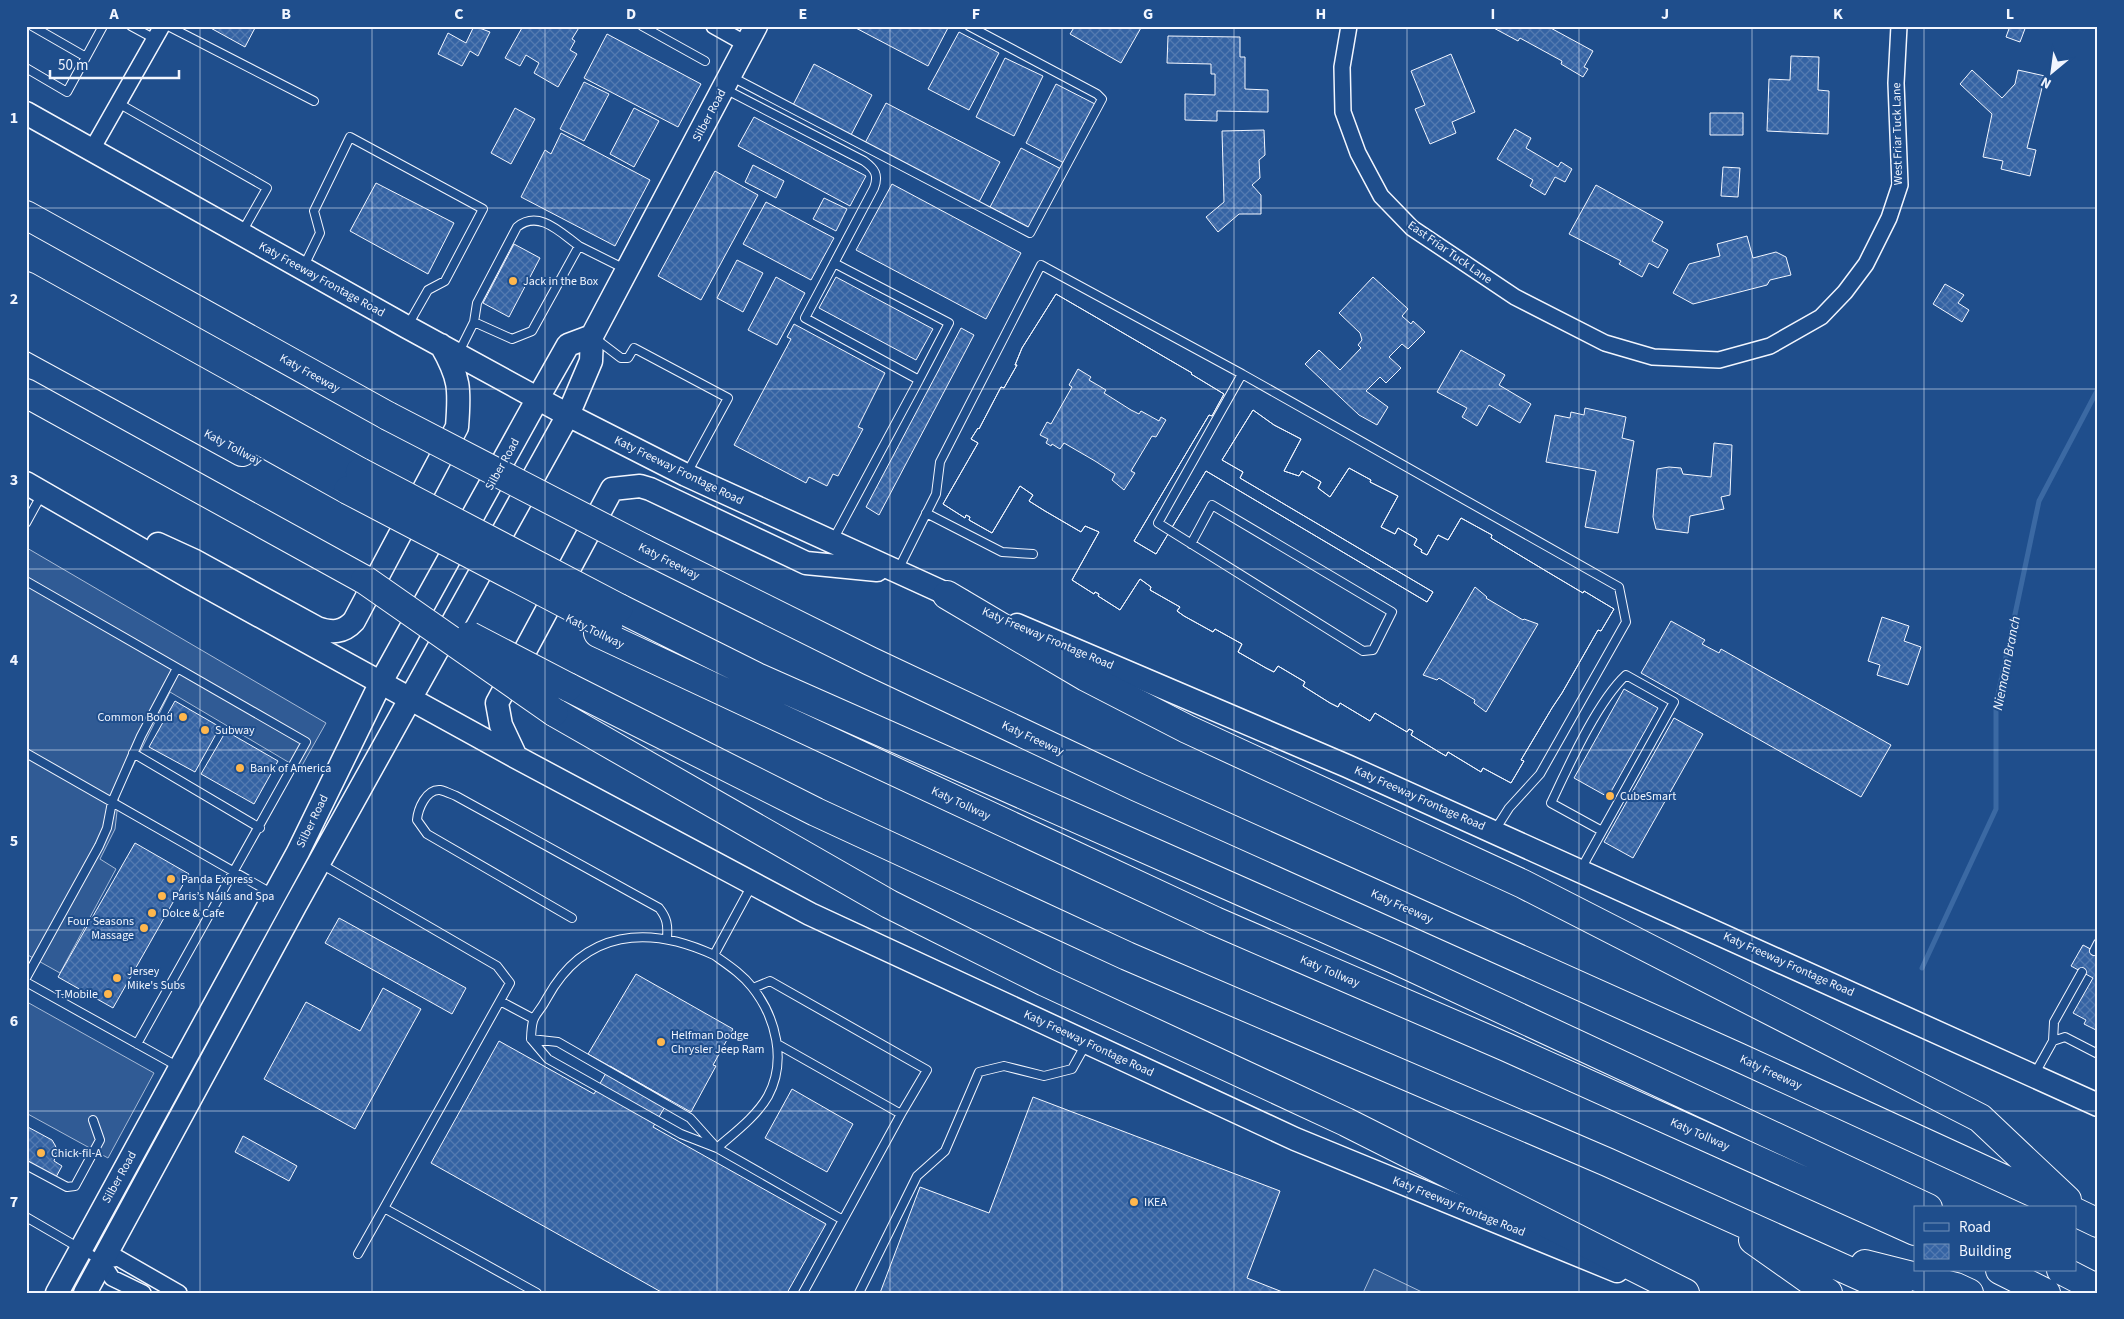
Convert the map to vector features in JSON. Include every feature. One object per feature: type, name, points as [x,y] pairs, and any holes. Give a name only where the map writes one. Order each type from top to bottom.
[{"type":"highway","name":"Katy Freeway","points":[[26,215],[388,416],[643,548],[870,661],[1137,787],[2070,1206]]},
{"type":"highway","points":[[26,286],[349,488]]},
{"type":"highway","points":[[26,310],[349,488],[608,622],[757,677],[1394,959],[1924,1206]]},
{"type":"highway","name":"Katy Tollway","points":[[26,334],[139,398],[349,488],[889,770],[1215,921],[1506,1047],[1914,1231]]},
{"type":"highway","points":[[26,393],[364,580],[568,687],[800,804],[1118,952],[1698,1202],[1898,1293]]},
{"type":"highway","points":[[364,580],[554,712],[889,904],[1037,978],[1346,1122],[1686,1293]]},
{"type":"highway","points":[[947,595],[1086,677],[1187,729],[1523,884],[1980,1118],[2071,1206]]},
{"type":"highway","points":[[1698,1202],[1828,1293]]},
{"type":"highway","points":[[1798,1247],[1956,1287],[1969,1293]]},
{"type":"highway","points":[[2003,1272],[2046,1293]]},
{"type":"highway","points":[[2064,1272],[2098,1288]]},
{"type":"main road","name":"Silber Road","points":[[85,1293],[200,1079],[568,414],[591,361],[592,336],[751,35]]},
{"type":"main road","name":"Katy Freeway Frontage Road","points":[[26,113],[407,327],[686,475],[947,595],[1347,766],[2098,1105]]},
{"type":"main road","name":"Silber Road","points":[[57,1293],[298,852],[381,682],[538,398],[568,345],[592,336]]},
{"type":"main road","points":[[34,488],[193,560],[317,628],[328,632],[347,628],[354,621],[457,427],[460,398],[449,349]]},
{"type":"main road","points":[[516,757],[501,725],[497,703],[612,489],[640,486],[650,489],[806,562],[897,572]]},
{"type":"main road","name":"Katy Freeway Frontage Road","points":[[34,488],[189,577],[516,757],[810,914],[1295,1139],[1668,1293]]},
{"type":"main road","points":[[180,1068],[200,1079]]},
{"type":"street","points":[[714,26],[751,35]]},
{"type":"street","name":"East Friar Tuck Lane","points":[[1348,26],[1342,67],[1343,112],[1358,153],[1381,196],[1412,228],[1515,297],[1605,343],[1653,357],[1690,359]]},
{"type":"street","name":"West Friar Tuck Lane","points":[[1690,359],[1719,360],[1770,346],[1821,317],[1845,292],[1866,264],[1889,218],[1900,184],[1896,83],[1899,26]]},
{"type":"street","points":[[91,150],[158,32]]},
{"type":"street","points":[[143,1293],[112,1278],[101,1261],[118,1258],[179,1293]]},
{"type":"lane","points":[[32,26],[86,57]]},
{"type":"lane","points":[[26,68],[67,92],[103,26]]},
{"type":"lane","points":[[131,26],[158,32]]},
{"type":"lane","points":[[168,26],[314,101]]},
{"type":"lane","points":[[642,26],[704,61]]},
{"type":"lane","points":[[726,82],[1030,233],[1102,99],[969,26]]},
{"type":"lane","points":[[726,82],[875,170],[877,182],[805,318],[919,380]]},
{"type":"lane","points":[[118,103],[267,188],[241,234]]},
{"type":"lane","points":[[302,268],[320,233],[314,212],[350,138],[483,209],[445,281],[428,290],[407,327]]},
{"type":"lane","points":[[449,349],[474,322],[477,303],[517,227],[524,222],[533,220],[544,222],[580,246],[626,270]]},
{"type":"lane","points":[[474,322],[512,339],[532,331],[580,246]]},
{"type":"lane","points":[[831,543],[949,323],[834,263]]},
{"type":"lane","points":[[897,572],[936,494],[940,462],[1041,265],[1242,374],[1619,587],[1626,622],[1540,774],[1509,808],[1493,832]]},
{"type":"lane","points":[[592,336],[621,358],[628,358],[634,348],[728,398],[686,475]]},
{"type":"lane","points":[[1191,544],[1212,505],[1392,612],[1373,650],[1363,651],[1191,544],[1158,523],[1242,374]]},
{"type":"lane","points":[[26,523],[34,488]]},
{"type":"lane","points":[[926,513],[1002,552],[1032,554]]},
{"type":"lane","points":[[26,581],[306,742],[260,828],[137,1044]]},
{"type":"lane","points":[[26,978],[99,846],[107,828],[112,802],[133,753],[177,668]]},
{"type":"lane","points":[[1580,871],[1674,702],[1626,675],[1614,686],[1568,765],[1550,803],[1602,831]]},
{"type":"lane","points":[[26,753],[274,895]]},
{"type":"lane","points":[[133,753],[260,828]]},
{"type":"lane","points":[[572,918],[427,834],[417,820],[418,809],[423,802],[432,792],[439,790],[456,796],[659,908],[666,916],[668,926],[667,938]]},
{"type":"lane","points":[[319,863],[498,966],[510,983],[358,1254]]},
{"type":"lane","points":[[714,955],[753,883]]},
{"type":"lane","points":[[716,1148],[744,1124],[768,1096],[777,1073],[778,1045],[773,1026],[753,988],[735,969],[714,955],[690,944],[667,938],[640,937],[616,940],[593,949],[573,962],[556,982],[546,1002],[532,1018],[531,1039],[548,1059],[681,1134],[716,1148],[843,1220]]},
{"type":"lane","points":[[2094,951],[2098,943]]},
{"type":"lane","points":[[2033,1075],[2053,1041],[2054,1022],[2082,972]]},
{"type":"lane","points":[[753,988],[770,981],[927,1070],[802,1293]]},
{"type":"lane","points":[[26,982],[180,1068]]},
{"type":"lane","points":[[500,1000],[532,1018]]},
{"type":"lane","points":[[2053,1041],[2065,1037],[2098,1054]]},
{"type":"lane","points":[[531,1039],[558,1042],[690,1118],[716,1148]]},
{"type":"lane","points":[[859,1293],[917,1176],[945,1151],[979,1072],[1004,1066],[1044,1076],[1072,1069],[1087,1042]]},
{"type":"lane","points":[[778,1045],[902,1114]]},
{"type":"lane","points":[[26,1165],[67,1187],[76,1186],[100,1140],[93,1120]]},
{"type":"lane","points":[[384,1208],[536,1293]]},
{"type":"lane","points":[[26,1217],[101,1261]]},
{"type":"shaded area","points":[[27,548],[326,723],[300,769],[170,692],[119,794],[115,829],[100,859],[116,869],[60,973],[26,954]]},
{"type":"shaded area","points":[[27,1002],[154,1073],[108,1158],[26,1113]]},
{"type":"shaded area","points":[[1374,1269],[1424,1293],[1363,1293]]},
{"type":"building","points":[[207,26],[256,26],[245,47]]},
{"type":"building","points":[[474,26],[490,32],[478,56],[470,51],[462,66],[438,54],[448,33],[466,43]]},
{"type":"building","points":[[523,26],[580,26],[572,39],[575,41],[570,50],[577,54],[558,87],[534,73],[539,63],[526,55],[520,66],[505,58]]},
{"type":"building","points":[[852,26],[949,26],[928,66]]},
{"type":"building","points":[[1075,26],[1142,26],[1121,63],[1070,34]]},
{"type":"building","points":[[1490,26],[1547,26],[1593,51],[1584,67],[1588,69],[1583,77],[1561,64],[1562,61],[1520,38],[1518,41]]},
{"type":"building","points":[[2010,26],[2026,26],[2020,42],[2006,37]]},
{"type":"building","points":[[959,32],[999,53],[969,110],[928,89]]},
{"type":"building","points":[[607,34],[701,84],[678,127],[584,78]]},
{"type":"building","points":[[1168,36],[1240,37],[1240,57],[1245,57],[1245,89],[1268,90],[1268,112],[1217,111],[1217,121],[1185,120],[1185,94],[1215,95],[1215,74],[1211,74],[1211,64],[1167,63]]},
{"type":"building","points":[[1451,54],[1475,112],[1452,122],[1456,133],[1430,144],[1415,109],[1425,105],[1411,71]]},
{"type":"building","points":[[1791,56],[1819,57],[1818,90],[1829,91],[1828,134],[1767,131],[1769,79],[1790,80]]},
{"type":"building","points":[[1005,58],[1043,76],[1014,136],[976,117]]},
{"type":"building","points":[[814,64],[872,95],[851,135],[793,105]]},
{"type":"building","points":[[1972,70],[2002,98],[2015,84],[2018,70],[2045,76],[2027,148],[2036,150],[2030,176],[2001,169],[2003,161],[1983,157],[1992,114],[1960,84]]},
{"type":"building","points":[[584,82],[609,94],[584,141],[560,129]]},
{"type":"building","points":[[1056,84],[1095,104],[1064,163],[1026,143]]},
{"type":"building","points":[[886,103],[1000,162],[979,202],[865,143]]},
{"type":"building","points":[[515,108],[535,119],[511,164],[491,153]]},
{"type":"building","points":[[634,108],[659,121],[634,167],[610,154]]},
{"type":"building","points":[[1710,113],[1743,113],[1743,135],[1710,135]]},
{"type":"building","points":[[754,117],[866,176],[850,206],[738,146]]},
{"type":"building","points":[[1515,129],[1531,138],[1526,148],[1558,167],[1561,162],[1572,169],[1565,182],[1555,177],[1545,195],[1530,186],[1533,180],[1497,159]]},
{"type":"building","points":[[1264,130],[1265,155],[1259,160],[1260,178],[1252,185],[1261,195],[1261,214],[1239,214],[1218,232],[1206,217],[1224,202],[1222,131]]},
{"type":"building","points":[[561,133],[650,180],[615,246],[521,197],[545,150],[551,154]]},
{"type":"building","points":[[1021,148],[1061,169],[1030,228],[990,207]]},
{"type":"building","points":[[753,165],[784,181],[776,198],[745,182]]},
{"type":"building","points":[[1723,167],[1740,168],[1738,197],[1721,196]]},
{"type":"building","points":[[715,171],[758,195],[701,300],[658,276]]},
{"type":"building","points":[[376,183],[454,223],[428,274],[350,231]]},
{"type":"building","points":[[892,184],[1021,253],[986,319],[856,250]]},
{"type":"building","points":[[1596,185],[1663,222],[1652,241],[1668,250],[1658,268],[1649,263],[1642,277],[1619,264],[1621,261],[1569,234]]},
{"type":"building","points":[[824,198],[847,209],[836,231],[813,219]]},
{"type":"building","points":[[766,202],[834,238],[811,280],[743,244]]},
{"type":"building","points":[[1747,236],[1753,258],[1776,252],[1786,257],[1791,275],[1770,280],[1767,285],[1693,304],[1673,293],[1689,264],[1720,256],[1717,244]]},
{"type":"building","points":[[514,244],[540,258],[509,317],[483,303]]},
{"type":"building","points":[[737,260],[763,273],[743,312],[717,298]]},
{"type":"building","points":[[776,277],[805,293],[777,345],[748,330]]},
{"type":"building","points":[[836,277],[933,329],[916,360],[819,308]]},
{"type":"building","points":[[1373,277],[1408,309],[1402,316],[1411,324],[1413,321],[1425,332],[1408,349],[1402,344],[1389,357],[1401,368],[1386,383],[1380,377],[1366,391],[1388,407],[1377,425],[1359,415],[1305,364],[1319,350],[1340,370],[1361,348],[1358,345],[1362,340],[1360,333],[1339,313]]},
{"type":"building","points":[[1945,284],[1964,295],[1958,303],[1969,310],[1962,322],[1933,304]]},
{"type":"building","points":[[1056,294],[1192,373],[1224,394],[1212,416],[1209,415],[1134,541],[1156,554],[1206,471],[1427,602],[1433,592],[1240,478],[1243,472],[1222,460],[1253,410],[1274,425],[1301,439],[1284,471],[1299,476],[1302,471],[1321,482],[1318,488],[1330,497],[1349,468],[1371,480],[1370,482],[1398,496],[1381,527],[1395,534],[1398,528],[1417,539],[1414,545],[1422,550],[1421,552],[1427,555],[1438,535],[1448,540],[1461,518],[1492,535],[1491,538],[1546,571],[1614,609],[1601,631],[1598,630],[1521,760],[1524,761],[1511,783],[1483,768],[1481,772],[1448,752],[1446,756],[1411,735],[1413,731],[1409,729],[1407,732],[1375,713],[1370,721],[1340,703],[1338,707],[1330,703],[1303,686],[1305,682],[1278,666],[1274,672],[1266,668],[1238,652],[1242,644],[1215,629],[1213,632],[1184,616],[1177,611],[1180,607],[1150,590],[1151,587],[1140,579],[1120,610],[1098,596],[1099,594],[1095,592],[1094,594],[1072,580],[1099,532],[1085,526],[1081,532],[1029,501],[1033,495],[1020,486],[992,533],[969,520],[970,517],[966,515],[965,518],[943,504],[978,443],[971,439],[979,429],[1001,387],[1004,388],[1017,365],[1015,365],[1022,348]],"holes":[[[1078,369],[1091,377],[1089,380],[1106,390],[1104,393],[1131,410],[1139,414],[1141,411],[1159,421],[1161,417],[1166,420],[1156,437],[1152,436],[1131,471],[1135,473],[1124,490],[1112,480],[1115,474],[1064,443],[1060,449],[1052,444],[1051,446],[1046,443],[1048,439],[1040,435],[1047,422],[1051,424],[1072,387],[1069,385]],[[1475,587],[1486,598],[1523,620],[1538,624],[1486,712],[1474,703],[1475,700],[1439,678],[1437,680],[1423,675]]]},
{"type":"building","points":[[1056,294],[1192,373],[1224,394],[1212,416],[1209,415],[1134,541],[1156,554],[1206,471],[1427,602],[1433,592],[1240,478],[1243,472],[1222,460],[1253,410],[1274,425],[1301,439],[1284,471],[1299,476],[1302,471],[1321,482],[1318,488],[1330,497],[1349,468],[1371,480],[1370,482],[1398,496],[1381,527],[1395,534],[1398,528],[1417,539],[1414,545],[1422,550],[1421,552],[1427,555],[1438,535],[1448,540],[1461,518],[1492,535],[1491,538],[1546,571],[1614,609],[1601,631],[1598,630],[1521,760],[1524,761],[1511,783],[1483,768],[1481,772],[1448,752],[1446,756],[1411,735],[1413,731],[1409,729],[1407,732],[1375,713],[1370,721],[1340,703],[1338,707],[1330,703],[1303,686],[1305,682],[1278,666],[1274,672],[1266,668],[1238,652],[1242,644],[1215,629],[1213,632],[1184,616],[1177,611],[1180,607],[1150,590],[1151,587],[1140,579],[1120,610],[1098,596],[1099,594],[1095,592],[1094,594],[1072,580],[1099,532],[1085,526],[1081,532],[1029,501],[1033,495],[1020,486],[992,533],[969,520],[970,517],[966,515],[965,518],[943,504],[978,443],[971,439],[979,429],[1001,387],[1004,388],[1017,365],[1015,365],[1022,348]]},
{"type":"building","points":[[794,324],[885,373],[858,427],[863,429],[838,476],[833,474],[827,486],[809,477],[806,483],[734,445],[791,339],[787,337]]},
{"type":"building","points":[[961,328],[974,335],[879,515],[866,507]]},
{"type":"building","points":[[1461,350],[1505,375],[1499,385],[1531,404],[1520,423],[1489,405],[1477,426],[1462,417],[1467,408],[1437,392]]},
{"type":"building","points":[[1585,408],[1626,417],[1622,438],[1634,441],[1618,533],[1585,527],[1596,471],[1546,462],[1555,415],[1570,418],[1571,412],[1584,415]]},
{"type":"building","points":[[1714,443],[1732,445],[1730,495],[1721,497],[1724,509],[1690,516],[1688,533],[1656,529],[1653,517],[1657,469],[1681,468],[1683,474],[1711,477]]},
{"type":"building","points":[[1882,617],[1909,626],[1904,641],[1921,647],[1908,685],[1877,675],[1880,665],[1868,661]]},
{"type":"building","points":[[1671,621],[1705,640],[1702,644],[1719,653],[1721,649],[1891,745],[1861,797],[1641,673]]},
{"type":"building","points":[[1624,689],[1658,708],[1608,797],[1574,778]]},
{"type":"building","points":[[175,701],[220,727],[195,772],[149,747]]},
{"type":"building","points":[[1674,718],[1703,734],[1633,858],[1604,842]]},
{"type":"building","name":"Bank of America","points":[[226,731],[278,761],[254,804],[201,774]]},
{"type":"building","points":[[135,843],[189,874],[113,1008],[58,977]]},
{"type":"building","points":[[339,918],[466,988],[452,1014],[325,943]]},
{"type":"building","points":[[2083,945],[2098,953],[2098,1031],[2084,1024],[2086,1020],[2073,1013],[2093,978],[2071,966]]},
{"type":"building","name":"Helfman Dodge Chrysler Jeep Ram","points":[[636,974],[733,1029],[713,1065],[716,1066],[691,1112],[588,1054]]},
{"type":"building","points":[[383,988],[421,1009],[355,1129],[264,1079],[306,1002],[360,1031]]},
{"type":"building","points":[[499,1041],[594,1094],[610,1066],[669,1100],[653,1127],[826,1224],[787,1293],[663,1293],[431,1163]]},
{"type":"building","points":[[792,1089],[853,1124],[827,1172],[765,1138]]},
{"type":"building","name":"IKEA","points":[[1033,1097],[1280,1191],[1247,1278],[1285,1293],[880,1293],[920,1187],[989,1213]]},
{"type":"building","name":"Chick-fil-A","points":[[26,1126],[52,1140],[55,1145],[57,1150],[54,1161],[62,1166],[55,1179],[26,1162]]},
{"type":"building","points":[[243,1136],[297,1166],[289,1181],[235,1152]]},
{"type":"waterway","name":"Niemann Branch","points":[[1922,968],[1996,809],[1996,704],[2039,501],[2098,389]]},
{"type":"place","name":"Jack in the Box","points":[[513,281]]},
{"type":"place","name":"Common Bond","points":[[183,717]]},
{"type":"place","name":"Subway","points":[[205,730]]},
{"type":"place","name":"Bank of America","points":[[240,768]]},
{"type":"place","name":"CubeSmart","points":[[1610,796]]},
{"type":"place","name":"Panda Express","points":[[171,879]]},
{"type":"place","name":"Paris’s Nails and Spa","points":[[162,896]]},
{"type":"place","name":"Dolce & Cafe","points":[[152,913]]},
{"type":"place","name":"Four Seasons Massage","points":[[144,928]]},
{"type":"place","name":"Jersey Mike's Subs","points":[[117,978]]},
{"type":"place","name":"T-Mobile","points":[[108,994]]},
{"type":"place","name":"Helfman Dodge Chrysler Jeep Ram","points":[[661,1042]]},
{"type":"place","name":"Chick-fil-A","points":[[41,1153]]},
{"type":"place","name":"IKEA","points":[[1134,1202]]}]
